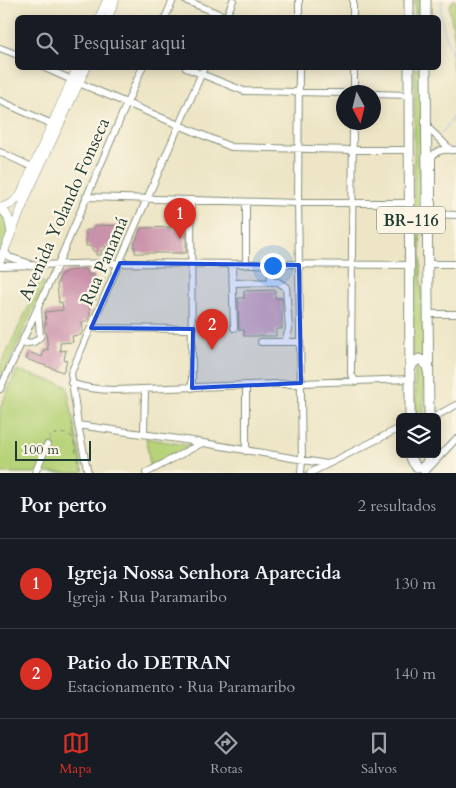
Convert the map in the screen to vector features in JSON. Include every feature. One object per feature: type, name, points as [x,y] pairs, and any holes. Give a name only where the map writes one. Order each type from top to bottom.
[{"type":"highway","points":[[409,0],[409,15]]},
{"type":"highway","points":[[426,0],[426,15]]},
{"type":"highway","name":"BR-116","points":[[409,70],[411,204],[410,376]]},
{"type":"highway","name":"BR-116","points":[[426,70],[429,413]]},
{"type":"highway","points":[[410,413],[410,376],[413,363],[419,359],[423,360],[426,364],[428,376]]},
{"type":"highway","points":[[410,458],[410,473]]},
{"type":"highway","points":[[411,458],[413,464],[420,468],[426,465],[428,458]]},
{"type":"highway","points":[[428,471],[429,458]]},
{"type":"main road","points":[[100,15],[107,0]]},
{"type":"main road","points":[[109,15],[116,0]]},
{"type":"main road","points":[[0,261],[11,230],[75,81],[77,70]]},
{"type":"main road","points":[[0,209],[11,204],[20,196],[52,124],[75,81],[84,70]]},
{"type":"main road","points":[[0,209],[9,217],[11,230]]},
{"type":"street","points":[[166,15],[173,0]]},
{"type":"street","points":[[185,0],[222,15]]},
{"type":"street","points":[[228,15],[233,0]]},
{"type":"street","points":[[299,0],[299,15]]},
{"type":"street","points":[[353,0],[353,15]]},
{"type":"street","points":[[0,48],[15,54]]},
{"type":"street","points":[[50,70],[231,147],[410,150]]},
{"type":"street","name":"Avenida Yolando Fonseca","points":[[0,389],[58,264],[141,70]]},
{"type":"street","points":[[299,70],[298,204],[301,473]]},
{"type":"street","points":[[354,70],[354,85]]},
{"type":"street","points":[[202,71],[244,91],[336,93]]},
{"type":"street","name":"Rua Panamá","points":[[88,473],[78,425],[71,373],[120,264],[202,71]]},
{"type":"street","points":[[381,94],[410,95]]},
{"type":"street","points":[[0,101],[52,124]]},
{"type":"street","points":[[426,126],[454,150]]},
{"type":"street","points":[[353,130],[351,374],[356,382]]},
{"type":"street","points":[[454,150],[439,150],[432,156],[432,214],[456,215]]},
{"type":"street","points":[[0,152],[32,167]]},
{"type":"street","points":[[86,197],[298,204],[411,204]]},
{"type":"street","points":[[191,201],[192,388]]},
{"type":"street","points":[[246,202],[246,265]]},
{"type":"street","points":[[4,250],[9,257],[36,265]]},
{"type":"street","points":[[0,266],[58,264],[410,265]]},
{"type":"street","points":[[232,264],[234,328]]},
{"type":"street","points":[[427,264],[456,264]]},
{"type":"street","points":[[270,265],[271,282]]},
{"type":"street","points":[[233,284],[278,282],[286,287],[289,329],[285,342]]},
{"type":"street","points":[[20,344],[34,342],[40,337],[38,307]]},
{"type":"street","points":[[428,314],[456,314]]},
{"type":"street","points":[[91,328],[193,329]]},
{"type":"street","points":[[261,342],[300,342]]},
{"type":"street","points":[[72,383],[83,388],[99,390],[356,382],[410,376]]},
{"type":"street","points":[[246,386],[246,451]]},
{"type":"street","points":[[144,434],[145,389]]},
{"type":"street","points":[[441,413],[456,405]]},
{"type":"street","points":[[78,425],[327,464]]},
{"type":"street","points":[[310,473],[396,430]]},
{"type":"street","points":[[428,471],[456,440]]},
{"type":"street","points":[[146,473],[192,444]]},
{"type":"street","points":[[35,473],[46,445]]},
{"type":"path","points":[[46,445],[51,435],[60,433],[70,435],[75,443],[80,473]]},
{"type":"highlighted area","points":[[120,263],[299,265],[301,383],[192,388],[193,329],[91,328]]},
{"type":"green space","points":[[415,0],[422,0],[422,15],[415,15]]},
{"type":"green space","points":[[453,0],[456,0],[456,82],[452,64],[455,40],[449,7]]},
{"type":"green space","points":[[415,70],[422,70],[420,214],[422,287],[427,359],[412,359]]},
{"type":"green space","points":[[0,212],[6,221],[7,232],[0,255]]},
{"type":"green space","points":[[41,281],[45,283],[0,382],[0,366]]},
{"type":"green space","points":[[420,365],[423,368],[424,413],[416,413],[416,367]]},
{"type":"green space","points":[[17,370],[67,386],[83,473],[0,473],[0,408]]},
{"type":"green space","points":[[146,438],[190,446],[150,467]]},
{"type":"building","points":[[95,225],[123,226],[122,231],[113,231],[112,247],[106,246],[105,250],[101,250],[101,255],[96,255],[96,251],[93,251],[90,246],[86,246],[86,230],[92,230]]},
{"type":"building","points":[[174,227],[174,230],[186,230],[186,253],[135,253],[135,247],[133,247],[141,228]]},
{"type":"building","points":[[87,269],[88,275],[94,274],[96,300],[89,301],[90,316],[87,321],[82,322],[83,330],[81,335],[72,336],[73,342],[60,343],[60,351],[66,350],[64,360],[67,361],[63,372],[26,359],[29,352],[42,357],[44,349],[48,350],[44,324],[46,324],[45,312],[63,310],[62,302],[59,303],[57,284],[61,274],[68,271]]},
{"type":"building","points":[[275,290],[275,298],[282,298],[282,329],[276,329],[276,336],[244,336],[244,330],[239,330],[238,298],[244,298],[244,291]]},
{"type":"waterway","points":[[442,0],[443,25],[456,65]]},
{"type":"waterway","points":[[442,133],[456,113]]},
{"type":"place","name":"Igreja Nossa Senhora Aparecida","points":[[180,239]]},
{"type":"place","name":"Patio do DETRAN","points":[[212,350]]}]
